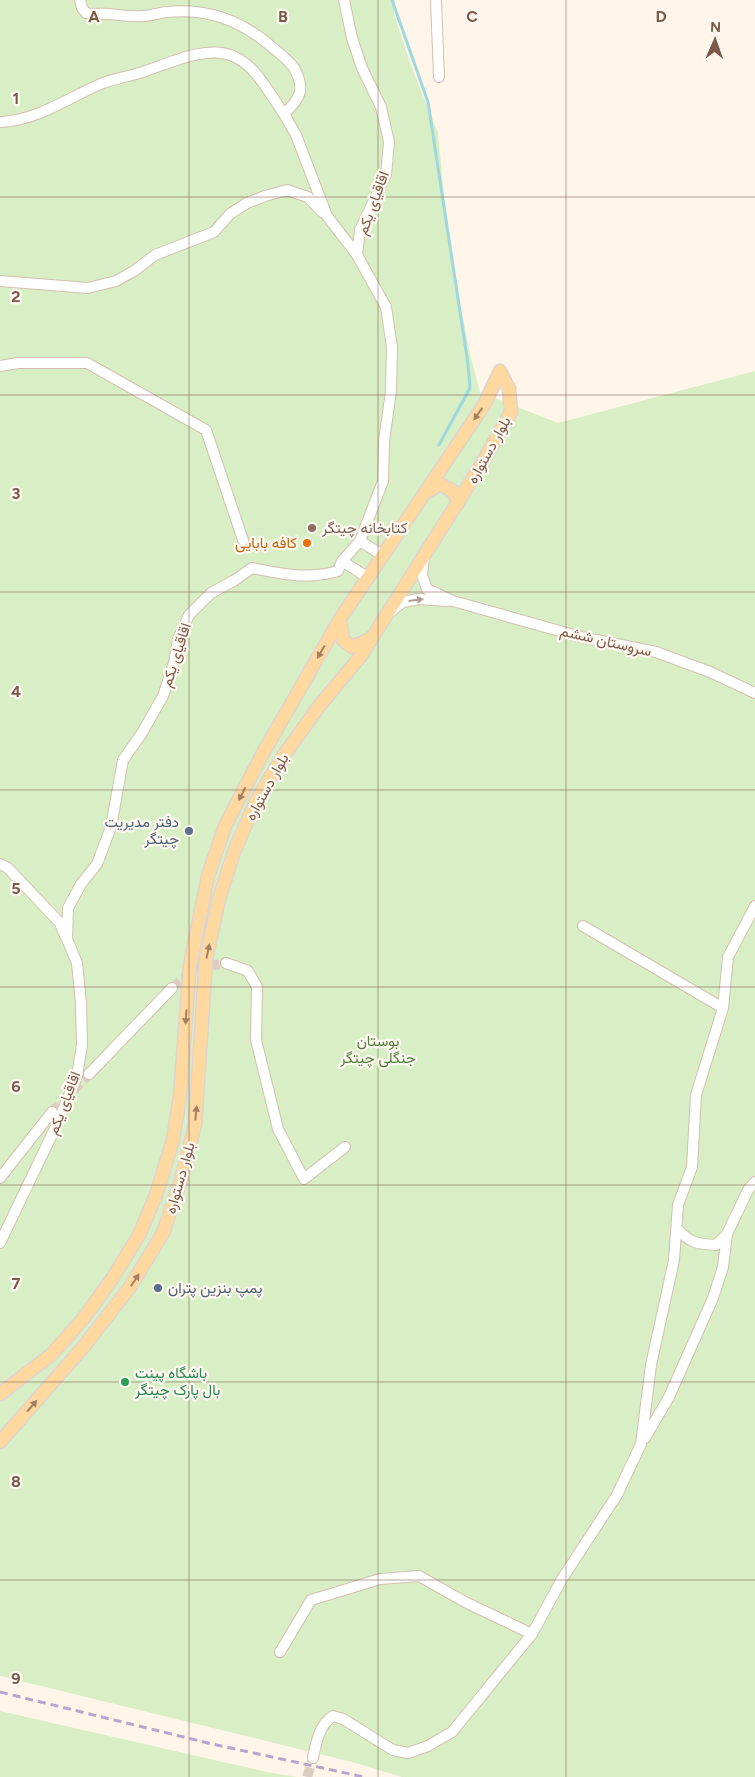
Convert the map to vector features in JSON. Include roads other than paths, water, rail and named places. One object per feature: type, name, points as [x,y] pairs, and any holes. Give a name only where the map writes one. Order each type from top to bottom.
[{"type":"main road","name":"بلوار دستواره","points":[[0,1394],[52,1354],[83,1319],[112,1279],[139,1235],[156,1195],[174,1140],[180,1096],[190,965],[208,876],[226,826],[250,777],[340,619],[484,405],[500,371],[509,389],[511,412],[458,503],[384,616],[360,657],[320,705],[284,755],[256,802],[234,852],[219,899],[206,959],[195,1125],[181,1180],[164,1232],[130,1287],[96,1331],[0,1442]]},
{"type":"main road","points":[[424,494],[440,484],[454,492],[458,503]]},
{"type":"main road","points":[[340,619],[343,640],[352,647],[374,635]]},
{"type":"street","points":[[80,0],[82,8],[86,13],[146,16],[163,12],[188,11],[211,13],[246,28],[290,63],[300,79],[300,93],[295,104],[284,114]]},
{"type":"street","name":"اقاقیای یکم","points":[[0,1243],[58,1122],[77,1076],[82,1045],[81,1003],[77,963],[66,940],[68,908],[81,884],[97,864],[111,827],[123,760],[142,733],[163,696],[174,663],[178,639],[189,615],[211,593],[252,568],[294,576],[322,576],[338,571],[342,561],[360,541],[383,481],[384,441],[391,391],[392,347],[386,307],[357,255],[360,230],[386,175],[389,142],[381,107],[362,68],[352,38],[344,0]]},
{"type":"street","points":[[436,0],[439,77]]},
{"type":"street","points":[[0,122],[18,121],[104,82],[137,74],[164,64],[212,52],[234,57],[252,70],[284,114],[296,135],[327,216]]},
{"type":"street","points":[[0,281],[88,288],[116,281],[134,271],[155,255],[214,232],[230,214],[247,203],[287,190],[308,197],[327,216],[357,255]]},
{"type":"street","points":[[0,366],[87,363],[206,430],[243,540]]},
{"type":"street","points":[[360,541],[382,554]]},
{"type":"street","points":[[424,556],[422,575],[426,589],[453,601]]},
{"type":"street","points":[[342,561],[367,577]]},
{"type":"street","points":[[384,616],[403,602],[419,599],[453,601]]},
{"type":"street","name":"سروستان ششم","points":[[453,601],[581,637],[656,652],[710,672],[755,693]]},
{"type":"street","points":[[0,864],[8,868],[60,923],[66,940]]},
{"type":"street","points":[[641,1444],[651,1365],[674,1260],[678,1204],[692,1167],[696,1095],[722,1008],[728,957],[755,906]]},
{"type":"street","points":[[583,926],[722,1008]]},
{"type":"street","points":[[226,963],[248,970],[257,987],[256,1040],[278,1129],[304,1179],[345,1147]]},
{"type":"street","points":[[89,1074],[172,988]]},
{"type":"street","points":[[0,1178],[52,1112]]},
{"type":"street","points":[[313,1758],[318,1736],[326,1720],[333,1716],[343,1719],[393,1750],[408,1752],[428,1746],[452,1732],[532,1634],[562,1578],[616,1495],[641,1444],[669,1397],[713,1298],[723,1267],[727,1234],[748,1190],[755,1182]]},
{"type":"street","points":[[677,1228],[686,1240],[701,1244],[716,1245],[727,1234]]},
{"type":"street","points":[[280,1652],[311,1600],[380,1579],[419,1576],[467,1603],[532,1634]]},
{"type":"waterway","points":[[392,0],[428,102],[468,364],[470,388],[439,445]]},
{"type":"tunnel","points":[[172,988],[197,968],[226,963]]},
{"type":"tunnel","points":[[52,1112],[89,1074]]},
{"type":"tunnel","points":[[307,1777],[313,1758]]},
{"type":"railway","points":[[0,1692],[212,1744],[364,1777]]},
{"type":"place","name":"کتابخانه چیتگر","points":[[312,528]]},
{"type":"place","name":"کافه بابایی","points":[[307,543]]},
{"type":"place","name":"دفتر مدیریت چیتگر","points":[[189,831]]},
{"type":"place","name":"پمپ بنزین پتران","points":[[158,1288]]},
{"type":"place","name":"باشگاه پینت بال پارک چیتگر","points":[[125,1382]]},
{"type":"park label","name":"بوستان جنگلی چیتگر","points":[[378,1050]]}]
